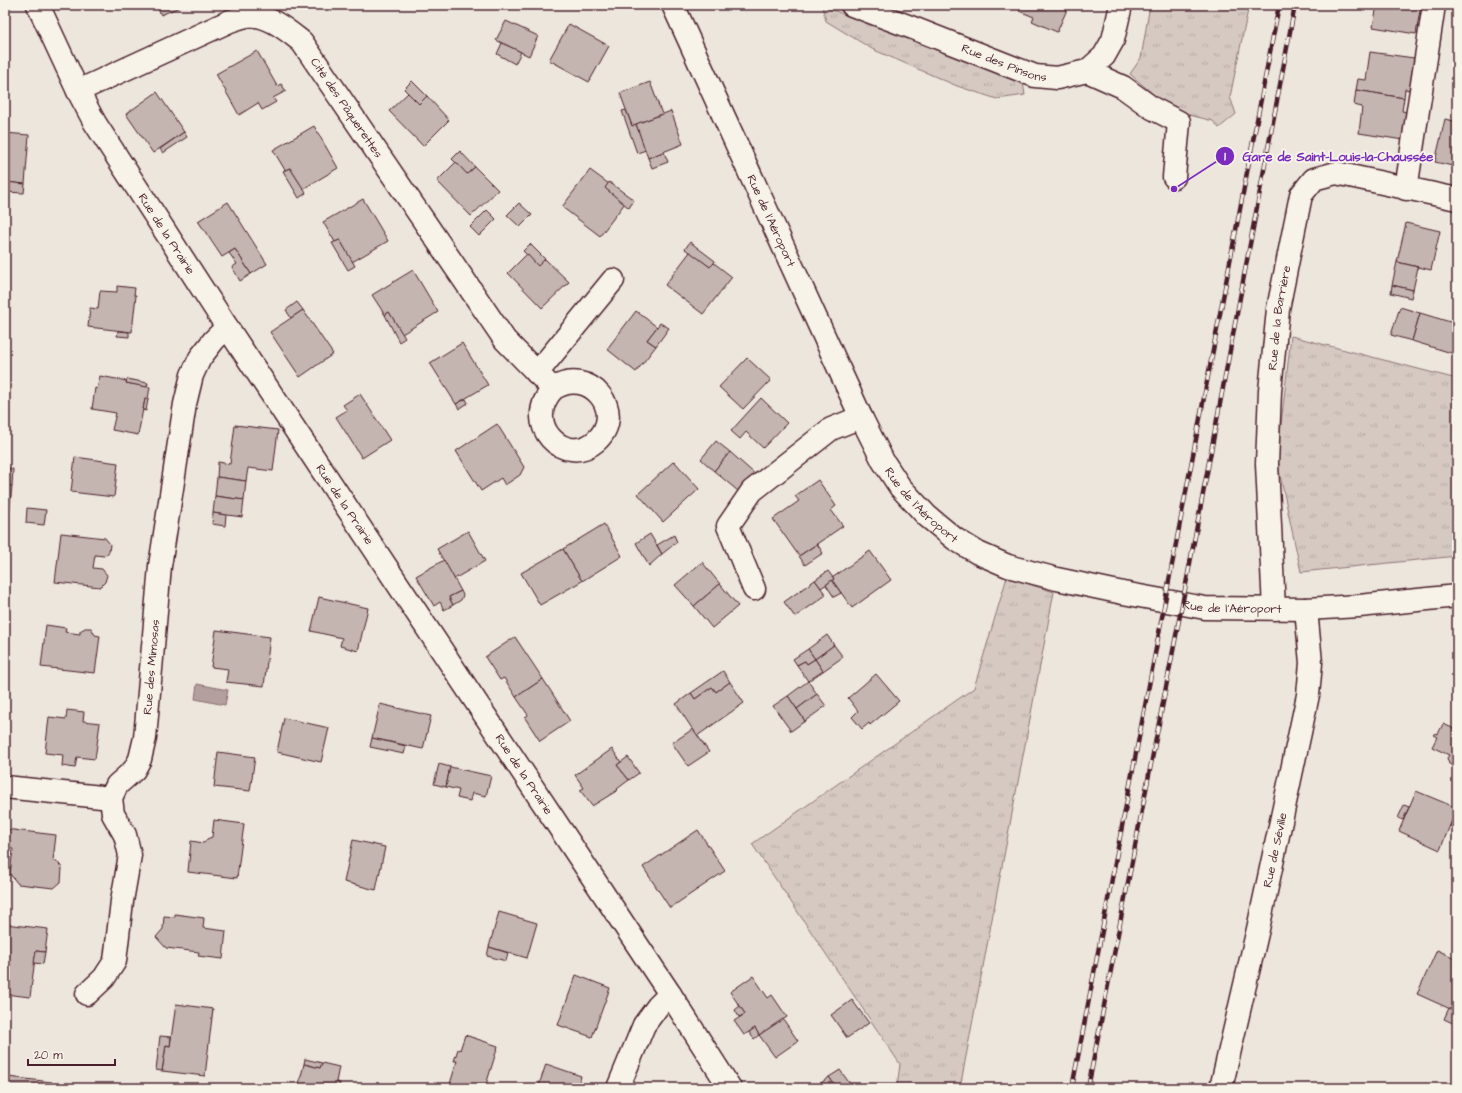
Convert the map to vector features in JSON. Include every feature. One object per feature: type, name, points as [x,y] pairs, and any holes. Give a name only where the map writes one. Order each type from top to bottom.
[{"type":"street","name":"Rue de la Prairie","points":[[38,5],[78,91],[95,123],[227,327],[670,994],[730,1088]]},
{"type":"street","name":"Rue des Pinsons","points":[[852,5],[1035,76],[1057,78],[1087,71],[1104,56],[1113,40],[1121,5]]},
{"type":"street","points":[[1406,189],[1434,5]]},
{"type":"street","name":"Rue de l'Aéroport","points":[[679,8],[861,417],[883,461],[900,487],[928,516],[955,539],[978,553],[1008,566],[1057,579],[1205,608],[1306,609],[1359,606],[1457,596]]},
{"type":"street","name":"Cité des Pâquerettes","points":[[78,91],[230,20],[250,15],[267,18],[282,25],[302,42],[505,340],[553,389]]},
{"type":"street","points":[[1087,71],[1123,87],[1152,108],[1179,122],[1174,177]]},
{"type":"street","name":"Rue de la Barrière","points":[[1274,609],[1267,464],[1270,391],[1278,309],[1301,195],[1314,179],[1336,173],[1457,199]]},
{"type":"street","points":[[537,373],[613,280]]},
{"type":"street","name":"Rue des Mimosas","points":[[111,798],[117,785],[134,770],[140,759],[145,738],[160,566],[185,404],[192,375],[200,358],[214,340],[227,327]]},
{"type":"street","points":[[754,589],[728,526],[752,492],[831,429],[861,417]]},
{"type":"street","name":"Rue de Séville","points":[[1221,1088],[1258,929],[1308,695],[1311,663],[1306,609]]},
{"type":"street","points":[[5,787],[111,798],[113,814],[125,835],[130,855],[122,900],[115,961],[104,978],[87,994]]},
{"type":"street","points":[[618,1088],[644,1025],[658,1006],[670,994]]},
{"type":"green space","points":[[1150,5],[1249,5],[1230,97],[1236,114],[1219,128],[1213,121],[1178,112],[1160,100],[1130,74],[1141,58]]},
{"type":"green space","points":[[822,6],[1023,82],[1025,95],[997,99],[957,86],[872,49],[826,21]]},
{"type":"green space","points":[[1291,336],[1457,379],[1457,556],[1301,572],[1277,461]]},
{"type":"green space","points":[[1007,577],[1054,592],[960,1088],[897,1088],[900,1064],[752,844],[974,688]]},
{"type":"shaded area","points":[[197,684],[228,690],[225,705],[195,699]]},
{"type":"building","points":[[156,5],[184,5],[161,15]]},
{"type":"building","points":[[1022,5],[1069,5],[1057,32],[1032,21],[1034,17],[1019,11]]},
{"type":"building","points":[[1377,5],[1421,5],[1416,34],[1373,27]]},
{"type":"building","points":[[506,21],[538,36],[529,56],[496,40]]},
{"type":"building","points":[[569,24],[609,46],[589,82],[549,60]]},
{"type":"building","points":[[502,43],[521,52],[515,64],[497,54]]},
{"type":"building","points":[[257,51],[277,86],[281,84],[286,91],[273,98],[276,102],[262,110],[258,103],[239,115],[216,74]]},
{"type":"building","points":[[1370,52],[1414,58],[1410,90],[1405,89],[1404,98],[1356,90],[1358,79],[1366,80]]},
{"type":"building","points":[[412,81],[427,96],[419,104],[404,89]]},
{"type":"building","points":[[650,82],[662,114],[632,126],[620,93]]},
{"type":"building","points":[[1356,90],[1404,98],[1402,111],[1407,112],[1403,140],[1359,133],[1362,107],[1354,105]]},
{"type":"building","points":[[157,92],[184,132],[153,153],[126,114]]},
{"type":"building","points":[[408,93],[419,104],[427,96],[449,120],[423,146],[389,111]]},
{"type":"building","points":[[626,110],[632,126],[636,124],[646,150],[637,153],[622,111]]},
{"type":"building","points":[[671,111],[683,144],[648,158],[636,124]]},
{"type":"building","points":[[1445,119],[1457,122],[1457,167],[1435,162]]},
{"type":"building","points":[[314,126],[338,168],[303,189],[290,168],[285,170],[273,150]]},
{"type":"building","points":[[184,132],[187,137],[163,153],[160,149]]},
{"type":"building","points":[[5,133],[29,135],[25,184],[5,182]]},
{"type":"building","points":[[460,151],[475,167],[467,174],[452,159]]},
{"type":"building","points":[[664,152],[668,162],[652,168],[648,158]]},
{"type":"building","points":[[456,162],[467,174],[475,167],[498,190],[471,216],[437,181]]},
{"type":"building","points":[[290,168],[306,193],[299,198],[283,171]]},
{"type":"building","points":[[590,170],[609,184],[605,188],[625,203],[600,236],[562,207]]},
{"type":"building","points":[[5,182],[25,184],[24,193],[5,192]]},
{"type":"building","points":[[609,182],[634,200],[629,208],[605,188]]},
{"type":"building","points":[[363,199],[388,241],[352,262],[340,240],[335,242],[323,222]]},
{"type":"building","points":[[228,202],[267,264],[251,274],[235,249],[222,257],[198,221]]},
{"type":"building","points":[[519,203],[532,215],[520,227],[507,215]]},
{"type":"building","points":[[487,210],[496,219],[479,236],[470,227]]},
{"type":"building","points":[[1406,223],[1440,231],[1431,270],[1397,262]]},
{"type":"building","points":[[340,240],[355,266],[348,270],[332,243]]},
{"type":"building","points":[[690,242],[715,261],[710,267],[685,249]]},
{"type":"building","points":[[530,244],[545,259],[538,266],[523,251]]},
{"type":"building","points":[[235,249],[251,274],[240,281],[232,267],[237,264],[229,253]]},
{"type":"building","points":[[690,252],[710,267],[714,263],[732,277],[703,314],[665,285]]},
{"type":"building","points":[[527,254],[538,266],[545,259],[569,282],[542,308],[508,273]]},
{"type":"building","points":[[1397,262],[1418,267],[1413,290],[1392,285]]},
{"type":"building","points":[[413,270],[438,312],[402,334],[389,312],[385,315],[372,295]]},
{"type":"building","points":[[1392,285],[1413,290],[1411,298],[1391,293]]},
{"type":"building","points":[[117,286],[135,288],[134,295],[136,295],[132,332],[88,327],[90,308],[98,309],[100,291],[117,292]]},
{"type":"building","points":[[297,302],[303,310],[291,318],[286,310]]},
{"type":"building","points":[[1400,307],[1420,313],[1412,341],[1391,335]]},
{"type":"building","points":[[303,310],[333,354],[300,377],[270,332]]},
{"type":"building","points":[[636,311],[657,327],[647,340],[656,346],[636,372],[607,349]]},
{"type":"building","points":[[389,312],[405,338],[399,342],[385,315]]},
{"type":"building","points":[[1420,313],[1457,324],[1457,348],[1455,354],[1412,341]]},
{"type":"building","points":[[660,323],[669,328],[656,346],[647,340]]},
{"type":"building","points":[[118,331],[129,332],[129,337],[117,336]]},
{"type":"building","points":[[462,343],[488,385],[456,404],[430,363]]},
{"type":"building","points":[[747,358],[771,380],[743,409],[719,387]]},
{"type":"building","points":[[100,376],[127,381],[126,383],[150,387],[148,399],[145,399],[138,435],[112,430],[116,413],[92,409],[95,388],[97,389]]},
{"type":"building","points":[[127,379],[148,383],[147,387],[126,383]]},
{"type":"building","points":[[360,394],[390,440],[362,458],[336,417],[347,410],[343,405]]},
{"type":"building","points":[[761,398],[787,423],[763,448],[746,432],[740,439],[731,431]]},
{"type":"building","points":[[145,399],[148,399],[146,411],[143,410]]},
{"type":"building","points":[[466,399],[468,403],[459,409],[456,404]]},
{"type":"building","points":[[497,424],[524,467],[520,475],[505,485],[501,478],[481,491],[456,451]]},
{"type":"building","points":[[235,425],[278,430],[273,471],[248,468],[246,481],[217,477],[218,462],[230,464]]},
{"type":"building","points":[[716,441],[730,452],[714,471],[701,459]]},
{"type":"building","points":[[730,452],[757,476],[738,491],[714,471]]},
{"type":"building","points":[[75,457],[118,463],[114,497],[71,492]]},
{"type":"building","points":[[674,461],[699,489],[663,522],[638,494]]},
{"type":"building","points":[[5,468],[13,469],[12,486],[5,485]]},
{"type":"building","points":[[217,477],[246,481],[244,500],[215,496]]},
{"type":"building","points":[[818,480],[836,506],[831,510],[843,526],[799,556],[773,519],[799,501],[795,496]]},
{"type":"building","points":[[5,485],[12,486],[9,516],[5,516]]},
{"type":"building","points":[[215,496],[244,500],[242,517],[213,513]]},
{"type":"building","points":[[27,508],[46,510],[44,525],[26,523]]},
{"type":"building","points":[[213,513],[226,515],[225,526],[212,524]]},
{"type":"building","points":[[604,524],[622,556],[582,581],[563,549]]},
{"type":"building","points":[[468,531],[485,561],[454,579],[437,549]]},
{"type":"building","points":[[61,533],[105,538],[110,544],[109,552],[104,556],[95,555],[93,568],[102,569],[107,575],[105,582],[100,587],[55,582]]},
{"type":"building","points":[[650,534],[662,554],[649,566],[636,543]]},
{"type":"building","points":[[674,535],[677,542],[662,554],[657,545]]},
{"type":"building","points":[[817,544],[823,553],[805,565],[799,556]]},
{"type":"building","points":[[563,549],[582,581],[540,605],[521,573]]},
{"type":"building","points":[[870,551],[891,580],[852,608],[832,578]]},
{"type":"building","points":[[444,560],[461,591],[449,597],[453,605],[444,610],[440,602],[434,606],[416,576]]},
{"type":"building","points":[[702,562],[720,584],[694,606],[675,585]]},
{"type":"building","points":[[828,571],[834,579],[821,588],[815,580]]},
{"type":"building","points":[[815,580],[826,595],[795,617],[784,602]]},
{"type":"building","points":[[832,580],[841,593],[834,597],[826,585]]},
{"type":"building","points":[[720,584],[738,606],[712,628],[694,606]]},
{"type":"building","points":[[461,591],[463,595],[461,600],[453,605],[449,597]]},
{"type":"building","points":[[319,597],[368,608],[358,651],[340,646],[342,638],[311,631]]},
{"type":"building","points":[[46,625],[66,628],[65,632],[80,634],[80,631],[85,628],[91,628],[95,635],[100,636],[95,673],[41,667]]},
{"type":"building","points":[[216,630],[270,637],[264,686],[226,682],[228,669],[211,667]]},
{"type":"building","points":[[827,635],[834,645],[815,659],[808,649]]},
{"type":"building","points":[[515,637],[543,679],[516,697],[504,678],[500,680],[485,657]]},
{"type":"building","points":[[834,645],[843,657],[823,671],[815,659]]},
{"type":"building","points":[[808,649],[815,659],[807,664],[805,661],[797,665],[793,659]]},
{"type":"building","points":[[815,659],[823,671],[808,681],[797,665],[805,661],[807,664]]},
{"type":"building","points":[[723,671],[730,682],[716,692],[712,687],[695,699],[691,693]]},
{"type":"building","points":[[876,674],[899,701],[870,725],[869,723],[862,729],[852,717],[858,711],[848,698]]},
{"type":"building","points":[[543,679],[570,721],[540,741],[525,718],[528,715],[516,697]]},
{"type":"building","points":[[808,681],[817,694],[797,709],[788,696]]},
{"type":"building","points":[[730,682],[744,703],[697,736],[676,704],[691,693],[695,699],[712,687],[716,692]]},
{"type":"building","points":[[817,694],[826,706],[805,721],[797,709]]},
{"type":"building","points":[[788,696],[805,721],[791,731],[773,706]]},
{"type":"building","points":[[380,704],[431,716],[423,749],[372,738]]},
{"type":"building","points":[[67,710],[84,712],[83,721],[100,723],[95,759],[77,757],[75,768],[62,766],[63,755],[45,753],[49,717],[66,719]]},
{"type":"building","points":[[284,718],[329,728],[321,762],[277,752]]},
{"type":"building","points":[[1443,724],[1457,730],[1457,767],[1449,764],[1447,758],[1449,755],[1432,747],[1437,737],[1433,735],[1435,733],[1438,734]]},
{"type":"building","points":[[693,729],[709,752],[688,766],[672,743]]},
{"type":"building","points":[[372,738],[406,746],[404,754],[370,747]]},
{"type":"building","points":[[612,749],[621,762],[617,765],[629,780],[617,789],[618,790],[592,806],[580,790],[584,788],[575,775]]},
{"type":"building","points":[[218,752],[255,757],[250,791],[214,787]]},
{"type":"building","points":[[628,757],[639,773],[629,780],[617,765]]},
{"type":"building","points":[[439,764],[450,767],[446,787],[434,784]]},
{"type":"building","points":[[450,767],[491,776],[486,796],[472,793],[470,801],[457,798],[459,790],[446,787]]},
{"type":"building","points":[[1416,791],[1457,808],[1440,850],[1399,831]]},
{"type":"building","points":[[1404,805],[1409,807],[1403,820],[1398,818]]},
{"type":"building","points":[[1457,811],[1457,829],[1450,826]]},
{"type":"building","points":[[214,820],[244,824],[237,878],[188,872],[191,841],[204,843],[207,839],[212,837]]},
{"type":"building","points":[[5,829],[56,835],[53,861],[57,861],[62,868],[61,882],[54,888],[18,884],[10,874],[13,849],[5,848]]},
{"type":"building","points":[[698,830],[725,871],[670,908],[643,867]]},
{"type":"building","points":[[353,840],[385,847],[376,890],[344,882]]},
{"type":"building","points":[[499,912],[537,923],[527,958],[489,947]]},
{"type":"building","points":[[175,914],[204,918],[203,928],[226,931],[223,959],[198,956],[199,952],[166,948],[156,937],[163,929],[164,916],[175,917]]},
{"type":"building","points":[[5,924],[48,929],[45,952],[36,951],[30,997],[5,994]]},
{"type":"building","points":[[489,947],[508,953],[506,961],[487,956]]},
{"type":"building","points":[[1437,950],[1457,959],[1457,1012],[1417,994]]},
{"type":"building","points":[[36,951],[45,952],[43,964],[34,963]]},
{"type":"building","points":[[576,975],[610,988],[592,1037],[558,1025]]},
{"type":"building","points":[[753,976],[768,998],[772,995],[787,1017],[759,1035],[755,1028],[744,1035],[734,1021],[745,1014],[730,992]]},
{"type":"building","points":[[852,1000],[869,1023],[847,1038],[831,1015]]},
{"type":"building","points":[[176,1004],[213,1009],[205,1076],[162,1071],[166,1045],[170,1046]]},
{"type":"building","points":[[740,1006],[745,1014],[739,1017],[735,1010]]},
{"type":"building","points":[[1449,1008],[1457,1012],[1457,1025],[1444,1019]]},
{"type":"building","points":[[783,1019],[798,1041],[775,1057],[759,1035]]},
{"type":"building","points":[[755,1028],[759,1035],[754,1039],[749,1032]]},
{"type":"building","points":[[465,1035],[498,1046],[485,1088],[465,1088],[450,1084],[457,1061],[454,1061],[458,1049],[460,1050]]},
{"type":"building","points":[[160,1036],[171,1037],[170,1046],[166,1045],[162,1071],[156,1070]]},
{"type":"building","points":[[305,1059],[322,1063],[320,1068],[304,1064]]},
{"type":"building","points":[[322,1063],[339,1067],[336,1082],[340,1083],[339,1088],[298,1088],[304,1064],[320,1068]]},
{"type":"building","points":[[546,1064],[581,1076],[578,1088],[538,1088]]},
{"type":"building","points":[[840,1070],[853,1088],[837,1088],[829,1077]]},
{"type":"building","points":[[8,1077],[52,1082],[52,1088],[6,1088]]},
{"type":"building","points":[[829,1077],[837,1088],[814,1088]]},
{"type":"building","points":[[451,1084],[465,1088],[450,1088]]},
{"type":"railway","points":[[1072,1088],[1279,5]]},
{"type":"railway","points":[[1088,1088],[1187,579],[1295,5]]},
{"type":"place","name":"Gare de Saint-Louis-la-Chaussée","points":[[1174,189]]}]
